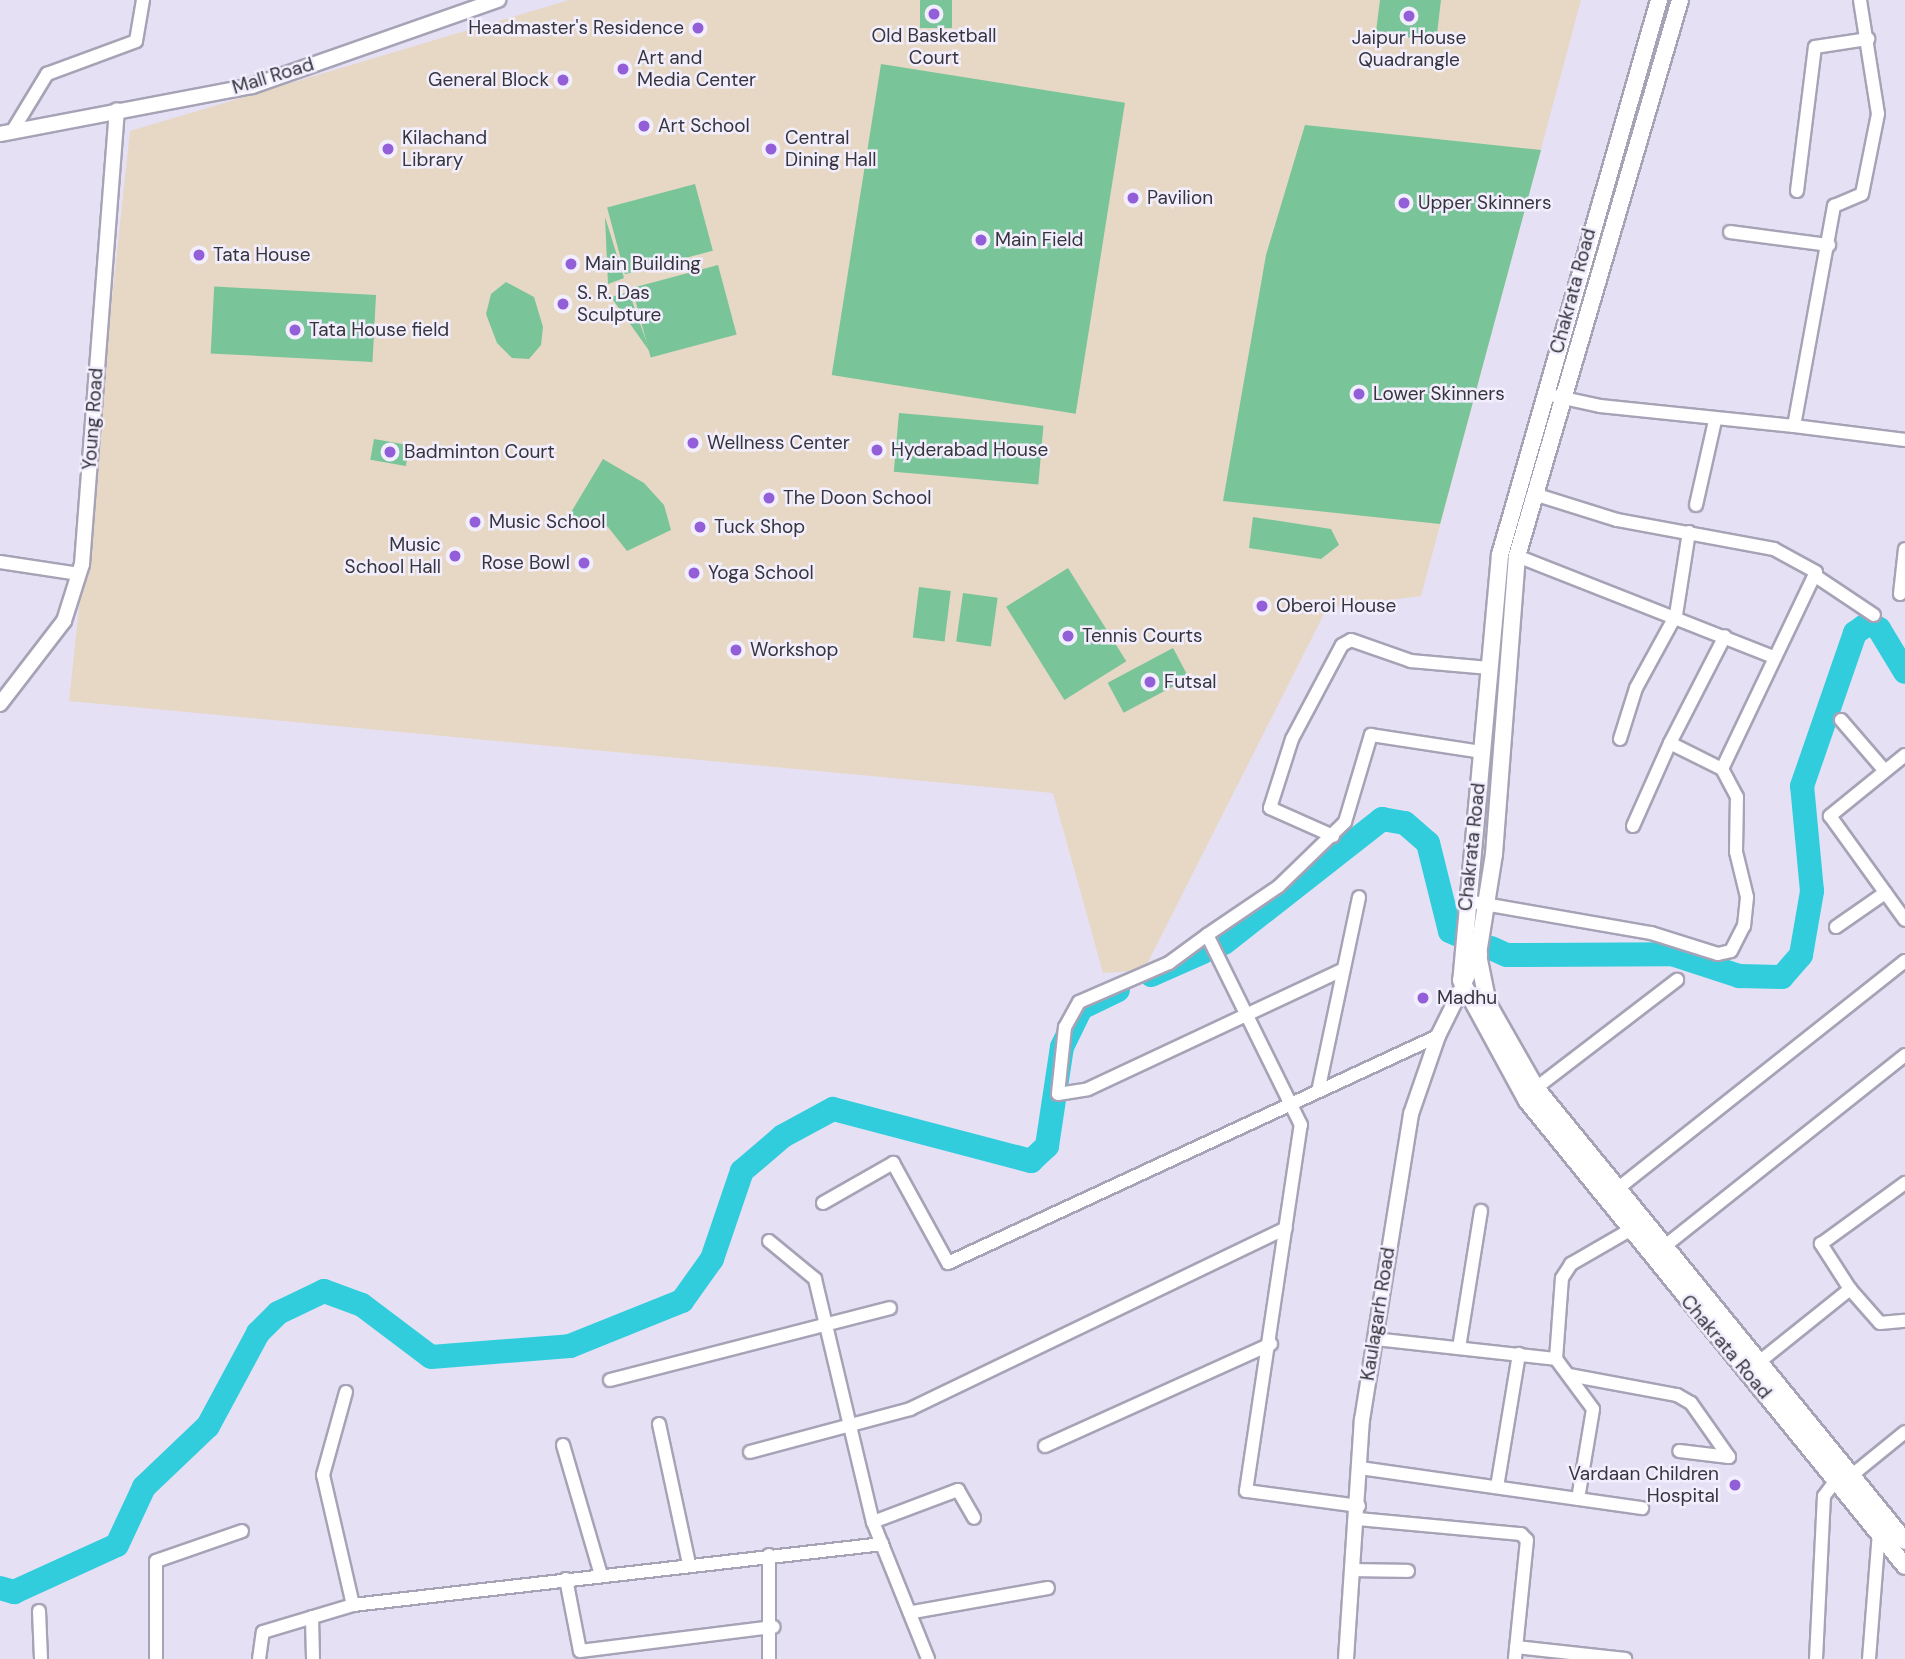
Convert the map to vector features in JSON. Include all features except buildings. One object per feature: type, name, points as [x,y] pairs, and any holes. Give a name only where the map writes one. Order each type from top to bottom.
[{"type":"main road","name":"Chakrata Road","points":[[1659,0],[1500,555],[1461,980],[1527,1101],[1630,1230],[1844,1478],[1905,1541]]},
{"type":"main road","name":"Chakrata Road","points":[[1681,0],[1517,556],[1486,904],[1478,954],[1488,1004],[1536,1088],[1759,1362],[1844,1478],[1879,1534],[1905,1566]]},
{"type":"street","points":[[7,132],[47,74],[136,41],[143,0]]},
{"type":"street","name":"Mall Road","points":[[7,132],[252,86],[498,0]]},
{"type":"street","points":[[1794,426],[1836,202],[1862,194],[1878,114],[1860,0]]},
{"type":"street","points":[[1797,191],[1815,47],[1868,39]]},
{"type":"street","name":"Young Road","points":[[0,704],[53,640],[79,574],[117,110]]},
{"type":"street","points":[[1730,232],[1829,246]]},
{"type":"street","points":[[1545,394],[1715,421],[1794,426],[1905,440]]},
{"type":"street","points":[[1696,505],[1715,421]]},
{"type":"street","points":[[1534,494],[1617,520],[1782,551],[1815,569],[1722,769]]},
{"type":"street","points":[[1620,738],[1636,688],[1676,615],[1689,532]]},
{"type":"street","points":[[1900,594],[1905,549]]},
{"type":"street","points":[[1517,556],[1676,615],[1773,657]]},
{"type":"street","points":[[0,562],[79,574]]},
{"type":"street","points":[[1814,575],[1874,615]]},
{"type":"street","points":[[1633,826],[1670,743],[1725,636]]},
{"type":"street","points":[[1332,836],[1270,808],[1292,739],[1342,645],[1351,640],[1411,661],[1489,668]]},
{"type":"street","points":[[1841,720],[1885,771]]},
{"type":"street","points":[[1342,970],[1088,1089],[1055,1088],[1067,1019],[1079,1002],[1169,963],[1279,886],[1332,836],[1349,812],[1371,735],[1482,751]]},
{"type":"street","points":[[1467,901],[1651,933],[1725,954],[1742,932],[1747,897],[1736,852],[1737,797],[1722,769],[1670,743]]},
{"type":"street","points":[[1903,759],[1830,816],[1905,920]]},
{"type":"street","points":[[1836,927],[1885,893]]},
{"type":"street","points":[[1319,1087],[1359,897]]},
{"type":"street","points":[[1207,935],[1301,1125],[1246,1490],[1359,1513],[1521,1534],[1527,1539],[1515,1653],[1625,1659]]},
{"type":"street","name":"Kaulagarh Road","points":[[1346,1659],[1356,1570],[1360,1468],[1375,1339],[1411,1114],[1437,1037],[1461,980],[1478,954]]},
{"type":"street","points":[[1605,1199],[1905,961]]},
{"type":"street","points":[[1536,1088],[1677,979]]},
{"type":"street","points":[[823,1203],[893,1163],[948,1263],[1205,1147],[1319,1087],[1437,1037]]},
{"type":"street","points":[[1665,1246],[1905,1055]]},
{"type":"street","points":[[1903,1320],[1880,1323],[1850,1289],[1821,1244],[1905,1183]]},
{"type":"street","points":[[1460,1348],[1481,1211]]},
{"type":"street","points":[[750,1451],[910,1409],[1286,1228]]},
{"type":"street","points":[[1556,1359],[1566,1269],[1630,1230]]},
{"type":"street","points":[[769,1241],[813,1275],[847,1425],[873,1522],[913,1612],[928,1659]]},
{"type":"street","points":[[1759,1362],[1850,1289]]},
{"type":"street","points":[[610,1380],[825,1328],[890,1307]]},
{"type":"street","points":[[1375,1339],[1556,1359],[1594,1409],[1578,1499]]},
{"type":"street","points":[[1045,1446],[1270,1344]]},
{"type":"street","points":[[1497,1487],[1518,1354]]},
{"type":"street","points":[[1569,1375],[1677,1395],[1690,1403],[1729,1457],[1679,1451]]},
{"type":"street","points":[[346,1392],[323,1475],[354,1605]]},
{"type":"street","points":[[659,1424],[689,1564]]},
{"type":"street","points":[[1816,1659],[1824,1496],[1905,1432]]},
{"type":"street","points":[[563,1445],[601,1575]]},
{"type":"street","points":[[1360,1468],[1642,1508]]},
{"type":"street","points":[[873,1522],[958,1490],[974,1518]]},
{"type":"street","points":[[156,1659],[156,1561],[242,1531]]},
{"type":"street","points":[[1869,1659],[1879,1534]]},
{"type":"street","points":[[259,1659],[263,1632],[354,1605],[689,1564],[883,1544]]},
{"type":"street","points":[[769,1555],[774,1628],[769,1659]]},
{"type":"street","points":[[1356,1570],[1408,1571]]},
{"type":"street","points":[[566,1579],[580,1651],[774,1628]]},
{"type":"street","points":[[913,1612],[1048,1588]]},
{"type":"street","points":[[39,1611],[41,1659]]},
{"type":"street","points":[[312,1617],[313,1659]]},
{"type":"shaded area","name":"The Doon School","points":[[569,0],[1581,0],[1421,596],[1327,608],[1144,970],[1103,973],[1053,793],[69,701],[130,131]]},
{"type":"green space","name":"Old Basketball Court","points":[[920,0],[952,0],[952,28],[920,28]]},
{"type":"green space","name":"Jaipur House Quadrangle","points":[[1380,0],[1441,0],[1436,42],[1376,32]]},
{"type":"green space","name":"Main Field","points":[[881,64],[1125,103],[1076,414],[832,375]]},
{"type":"green space","name":"Lower Skinners","points":[[1305,125],[1541,150],[1440,524],[1223,501],[1266,255]]},
{"type":"green space","points":[[695,184],[713,251],[625,274],[607,208]]},
{"type":"green space","points":[[605,217],[624,278],[608,284]]},
{"type":"green space","points":[[718,265],[737,335],[651,358],[632,288]]},
{"type":"green space","points":[[506,282],[534,297],[543,327],[541,345],[529,359],[512,358],[497,343],[486,314],[491,294]]},
{"type":"green space","name":"Tata House field","points":[[214,287],[376,295],[372,362],[211,353]]},
{"type":"green space","points":[[629,292],[650,352],[611,297]]},
{"type":"green space","points":[[899,413],[1043,426],[1038,484],[894,472]]},
{"type":"green space","name":"Badminton Court","points":[[374,439],[409,445],[406,466],[370,460]]},
{"type":"green space","points":[[603,459],[644,483],[664,505],[671,530],[627,551],[608,527],[594,521],[564,524]]},
{"type":"green space","points":[[1253,517],[1331,529],[1339,545],[1321,559],[1249,548]]},
{"type":"green space","name":"Tennis Courts","points":[[1068,568],[1126,661],[1064,700],[1006,607]]},
{"type":"green space","points":[[919,587],[951,591],[945,642],[913,638]]},
{"type":"green space","points":[[963,593],[998,598],[991,646],[956,642]]},
{"type":"green space","name":"Futsal","points":[[1173,648],[1189,678],[1124,713],[1108,683]]},
{"type":"waterway","points":[[1491,948],[1507,955],[1672,954],[1739,976],[1782,977],[1801,955],[1812,891],[1802,786],[1855,633],[1869,623],[1879,629],[1905,672]]},
{"type":"waterway","points":[[1224,943],[1382,819],[1405,823],[1428,843],[1450,931],[1456,934]]},
{"type":"waterway","points":[[1151,975],[1203,952]]},
{"type":"waterway","points":[[0,1588],[14,1592],[117,1545],[144,1487],[208,1426],[258,1333],[278,1313],[324,1291],[362,1305],[431,1357],[570,1346],[682,1301],[712,1259],[742,1171],[783,1136],[833,1109],[1031,1161],[1047,1146],[1062,1047],[1081,1008],[1118,990]]},
{"type":"place","name":"Old Basketball Court","points":[[934,14]]},
{"type":"place","name":"Jaipur House Quadrangle","points":[[1409,16]]},
{"type":"place","name":"Headmaster's Residence","points":[[698,28]]},
{"type":"place","name":"Art and Media Center","points":[[623,69]]},
{"type":"place","name":"General Block","points":[[563,80]]},
{"type":"place","name":"Art School","points":[[644,126]]},
{"type":"place","name":"Kilachand Library","points":[[388,149]]},
{"type":"place","name":"Central Dining Hall","points":[[771,149]]},
{"type":"place","name":"Pavilion","points":[[1133,198]]},
{"type":"place","name":"Upper Skinners","points":[[1404,203]]},
{"type":"place","name":"Main Field","points":[[981,240]]},
{"type":"place","name":"Tata House","points":[[199,255]]},
{"type":"place","name":"Main Building","points":[[571,264]]},
{"type":"place","name":"S. R. Das Sculpture","points":[[563,304]]},
{"type":"place","name":"Tata House field","points":[[295,330]]},
{"type":"place","name":"Lower Skinners","points":[[1359,394]]},
{"type":"place","name":"Wellness Center","points":[[693,443]]},
{"type":"place","name":"Hyderabad House","points":[[877,450]]},
{"type":"place","name":"Badminton Court","points":[[390,452]]},
{"type":"place","name":"The Doon School","points":[[769,498]]},
{"type":"place","name":"Music School","points":[[475,522]]},
{"type":"place","name":"Tuck Shop","points":[[700,527]]},
{"type":"place","name":"Music School Hall","points":[[455,556]]},
{"type":"place","name":"Rose Bowl","points":[[584,563]]},
{"type":"place","name":"Yoga School","points":[[694,573]]},
{"type":"place","name":"Oberoi House","points":[[1262,606]]},
{"type":"place","name":"Tennis Courts","points":[[1068,636]]},
{"type":"place","name":"Workshop","points":[[736,650]]},
{"type":"place","name":"Futsal","points":[[1150,682]]},
{"type":"place","name":"Madhu","points":[[1423,998]]},
{"type":"place","name":"Vardaan Children Hospital","points":[[1735,1485]]}]
